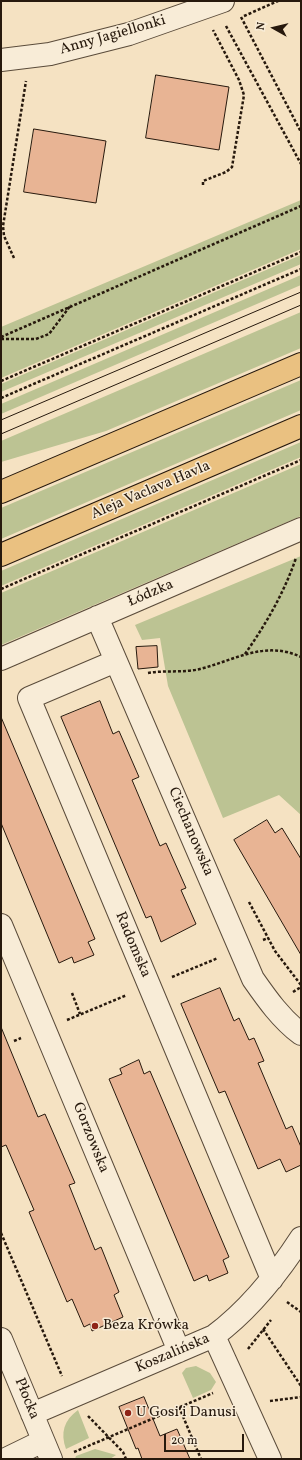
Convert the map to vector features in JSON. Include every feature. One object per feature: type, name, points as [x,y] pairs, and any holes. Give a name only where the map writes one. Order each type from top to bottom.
[{"type":"main road","points":[[1,492],[301,364]]},
{"type":"main road","name":"Aleja Vaclava Havla","points":[[1,555],[301,426]]},
{"type":"street","name":"Anny Jagiellonki","points":[[1,60],[50,54],[129,34],[217,2]]},
{"type":"street","name":"Łódzka","points":[[1,659],[301,529]]},
{"type":"street","name":"Ciechanowska","points":[[97,617],[253,978],[268,1001],[290,1026],[301,1034]]},
{"type":"street","name":"Radomska","points":[[120,670],[29,698],[272,1279]]},
{"type":"street","name":"Gorzowska","points":[[1,925],[179,1351]]},
{"type":"street","name":"Koszalińska","points":[[32,1414],[214,1336],[233,1322],[272,1279],[301,1238]]},
{"type":"street","points":[[214,1336],[270,1459]]},
{"type":"street","name":"Płocka","points":[[1,1339],[32,1414],[54,1452]]},
{"type":"street","points":[[6,1459],[54,1452]]},
{"type":"path","points":[[217,2],[301,164]]},
{"type":"path","points":[[241,17],[301,132]]},
{"type":"path","points":[[203,186],[203,181],[226,172],[232,167],[242,116],[244,95],[239,80],[218,40]]},
{"type":"path","points":[[14,258],[4,236],[3,226],[26,79]]},
{"type":"path","points":[[1,338],[71,305],[301,206]]},
{"type":"path","points":[[1,381],[301,252]]},
{"type":"path","points":[[1,398],[301,269]]},
{"type":"path","points":[[1,338],[36,339],[49,334],[71,305]]},
{"type":"path","points":[[1,589],[301,460]]},
{"type":"path","points":[[245,654],[263,629],[288,580],[298,553]]},
{"type":"path","points":[[120,670],[158,672],[199,669],[254,652],[288,651],[301,657]]},
{"type":"path","points":[[248,900],[276,951],[301,985]]},
{"type":"path","points":[[109,1002],[240,950]]},
{"type":"path","points":[[72,993],[80,1014]]},
{"type":"path","points":[[14,1041],[22,1038]]},
{"type":"path","points":[[1,1233],[63,1377]]},
{"type":"path","points":[[286,1302],[301,1312]]},
{"type":"path","points":[[263,1329],[301,1386]]},
{"type":"path","points":[[54,1452],[108,1437],[214,1392]]},
{"type":"path","points":[[245,1404],[301,1397]]},
{"type":"path","points":[[179,1407],[201,1459]]},
{"type":"path","points":[[87,1415],[123,1452],[126,1459]]},
{"type":"green space","points":[[301,200],[301,249],[1,378],[1,327]]},
{"type":"green space","points":[[301,255],[301,264],[1,392],[1,384]]},
{"type":"green space","points":[[301,275],[301,285],[1,414],[1,404]]},
{"type":"green space","points":[[301,312],[301,348],[106,431],[1,462],[1,441]]},
{"type":"green space","points":[[301,380],[301,410],[1,539],[1,508]]},
{"type":"green space","points":[[301,442],[301,457],[1,586],[1,571]]},
{"type":"green space","points":[[301,464],[301,516],[1,645],[1,593]]},
{"type":"green space","points":[[301,556],[301,815],[279,795],[223,818],[168,686],[160,638],[142,640],[135,625]]},
{"type":"green space","points":[[196,1366],[210,1373],[216,1382],[211,1390],[193,1398],[182,1373],[186,1368]]},
{"type":"green space","points":[[78,1410],[89,1438],[66,1449],[63,1438],[64,1427],[69,1418]]},
{"type":"green space","points":[[95,1449],[116,1455],[110,1459],[75,1459],[76,1456]]},
{"type":"building","points":[[156,75],[229,87],[219,150],[146,138]]},
{"type":"building","points":[[34,129],[106,141],[96,203],[24,192]]},
{"type":"building","points":[[157,646],[158,667],[138,669],[136,647]]},
{"type":"building","points":[[100,701],[113,734],[119,731],[139,777],[132,780],[160,846],[166,843],[186,888],[181,890],[196,924],[161,942],[151,916],[146,918],[61,717]]},
{"type":"building","points":[[1,717],[95,939],[88,942],[94,955],[74,963],[72,957],[59,963],[1,823]]},
{"type":"building","points":[[267,820],[275,833],[282,828],[301,859],[301,955],[234,840]]},
{"type":"building","points":[[220,988],[234,1021],[239,1018],[249,1040],[254,1038],[264,1061],[258,1063],[286,1129],[292,1126],[301,1147],[301,1165],[286,1172],[280,1159],[258,1169],[225,1091],[219,1093],[181,1004]]},
{"type":"building","points":[[1,1027],[38,1117],[45,1114],[75,1183],[69,1185],[95,1250],[101,1247],[119,1292],[114,1295],[123,1317],[92,1331],[90,1324],[84,1327],[72,1299],[67,1302],[29,1212],[34,1210],[6,1145],[1,1147]]},
{"type":"building","points":[[139,1060],[144,1074],[150,1071],[229,1257],[223,1260],[228,1273],[209,1281],[207,1275],[194,1281],[109,1079],[122,1074],[120,1069]]},
{"type":"building","points":[[144,1397],[160,1436],[177,1429],[190,1459],[142,1459],[138,1448],[136,1449],[119,1407]]},
{"type":"tram line","points":[[1,420],[301,292]]},
{"type":"tram line","points":[[1,434],[301,305]]},
{"type":"place","name":"Beza Krówka","points":[[95,1326]]},
{"type":"place","name":"U Gosi i Danusi","points":[[128,1413]]}]
